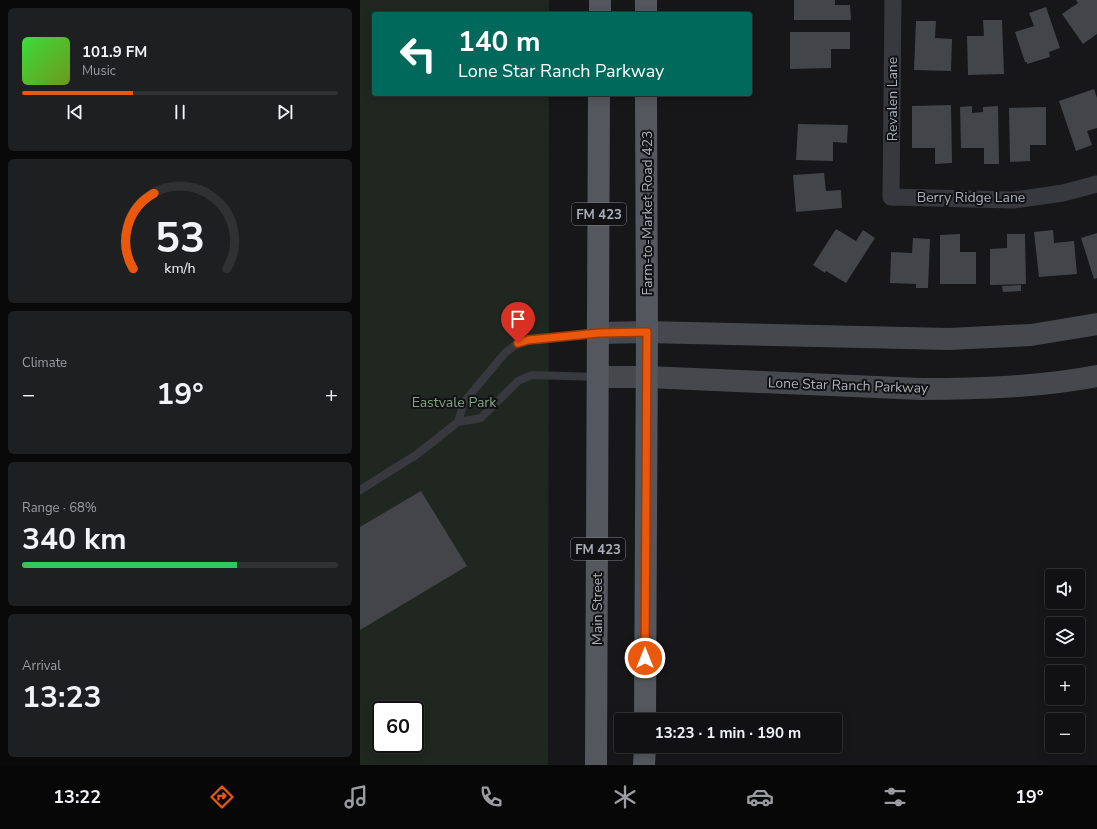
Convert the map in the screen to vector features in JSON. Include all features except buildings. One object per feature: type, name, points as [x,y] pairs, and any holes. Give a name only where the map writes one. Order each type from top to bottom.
[{"type":"main road","points":[[600,0],[600,12]]},
{"type":"main road","points":[[646,0],[646,12]]},
{"type":"main road","name":"FM 423","points":[[599,96],[599,333]]},
{"type":"main road","name":"Farm-to-Market Road 423","points":[[646,96],[647,332]]},
{"type":"main road","points":[[599,333],[647,332],[949,339],[1031,335],[1097,324]]},
{"type":"main road","name":"FM 423","points":[[645,713],[647,332]]},
{"type":"main road","name":"Main Street","points":[[596,765],[599,333]]},
{"type":"main road","name":"Lone Star Ranch Parkway","points":[[598,377],[647,377],[955,389],[1032,385],[1071,381],[1097,376]]},
{"type":"main road","points":[[644,753],[644,765]]},
{"type":"street","name":"Revalen Lane","points":[[891,197],[893,0]]},
{"type":"street","name":"Berry Ridge Lane","points":[[891,197],[1014,200],[1064,193],[1097,184]]},
{"type":"lane","points":[[458,422],[464,402],[505,354],[518,343],[528,340],[599,333]]},
{"type":"lane","points":[[360,490],[416,456],[458,422],[481,418],[507,391],[524,378],[532,375],[598,377]]},
{"type":"green space","name":"Eastvale Park","points":[[360,0],[549,0],[549,12],[372,12],[372,96],[549,96],[548,765],[360,765]]},
{"type":"route","points":[[518,343],[528,340],[599,333],[647,332],[645,658]]}]
